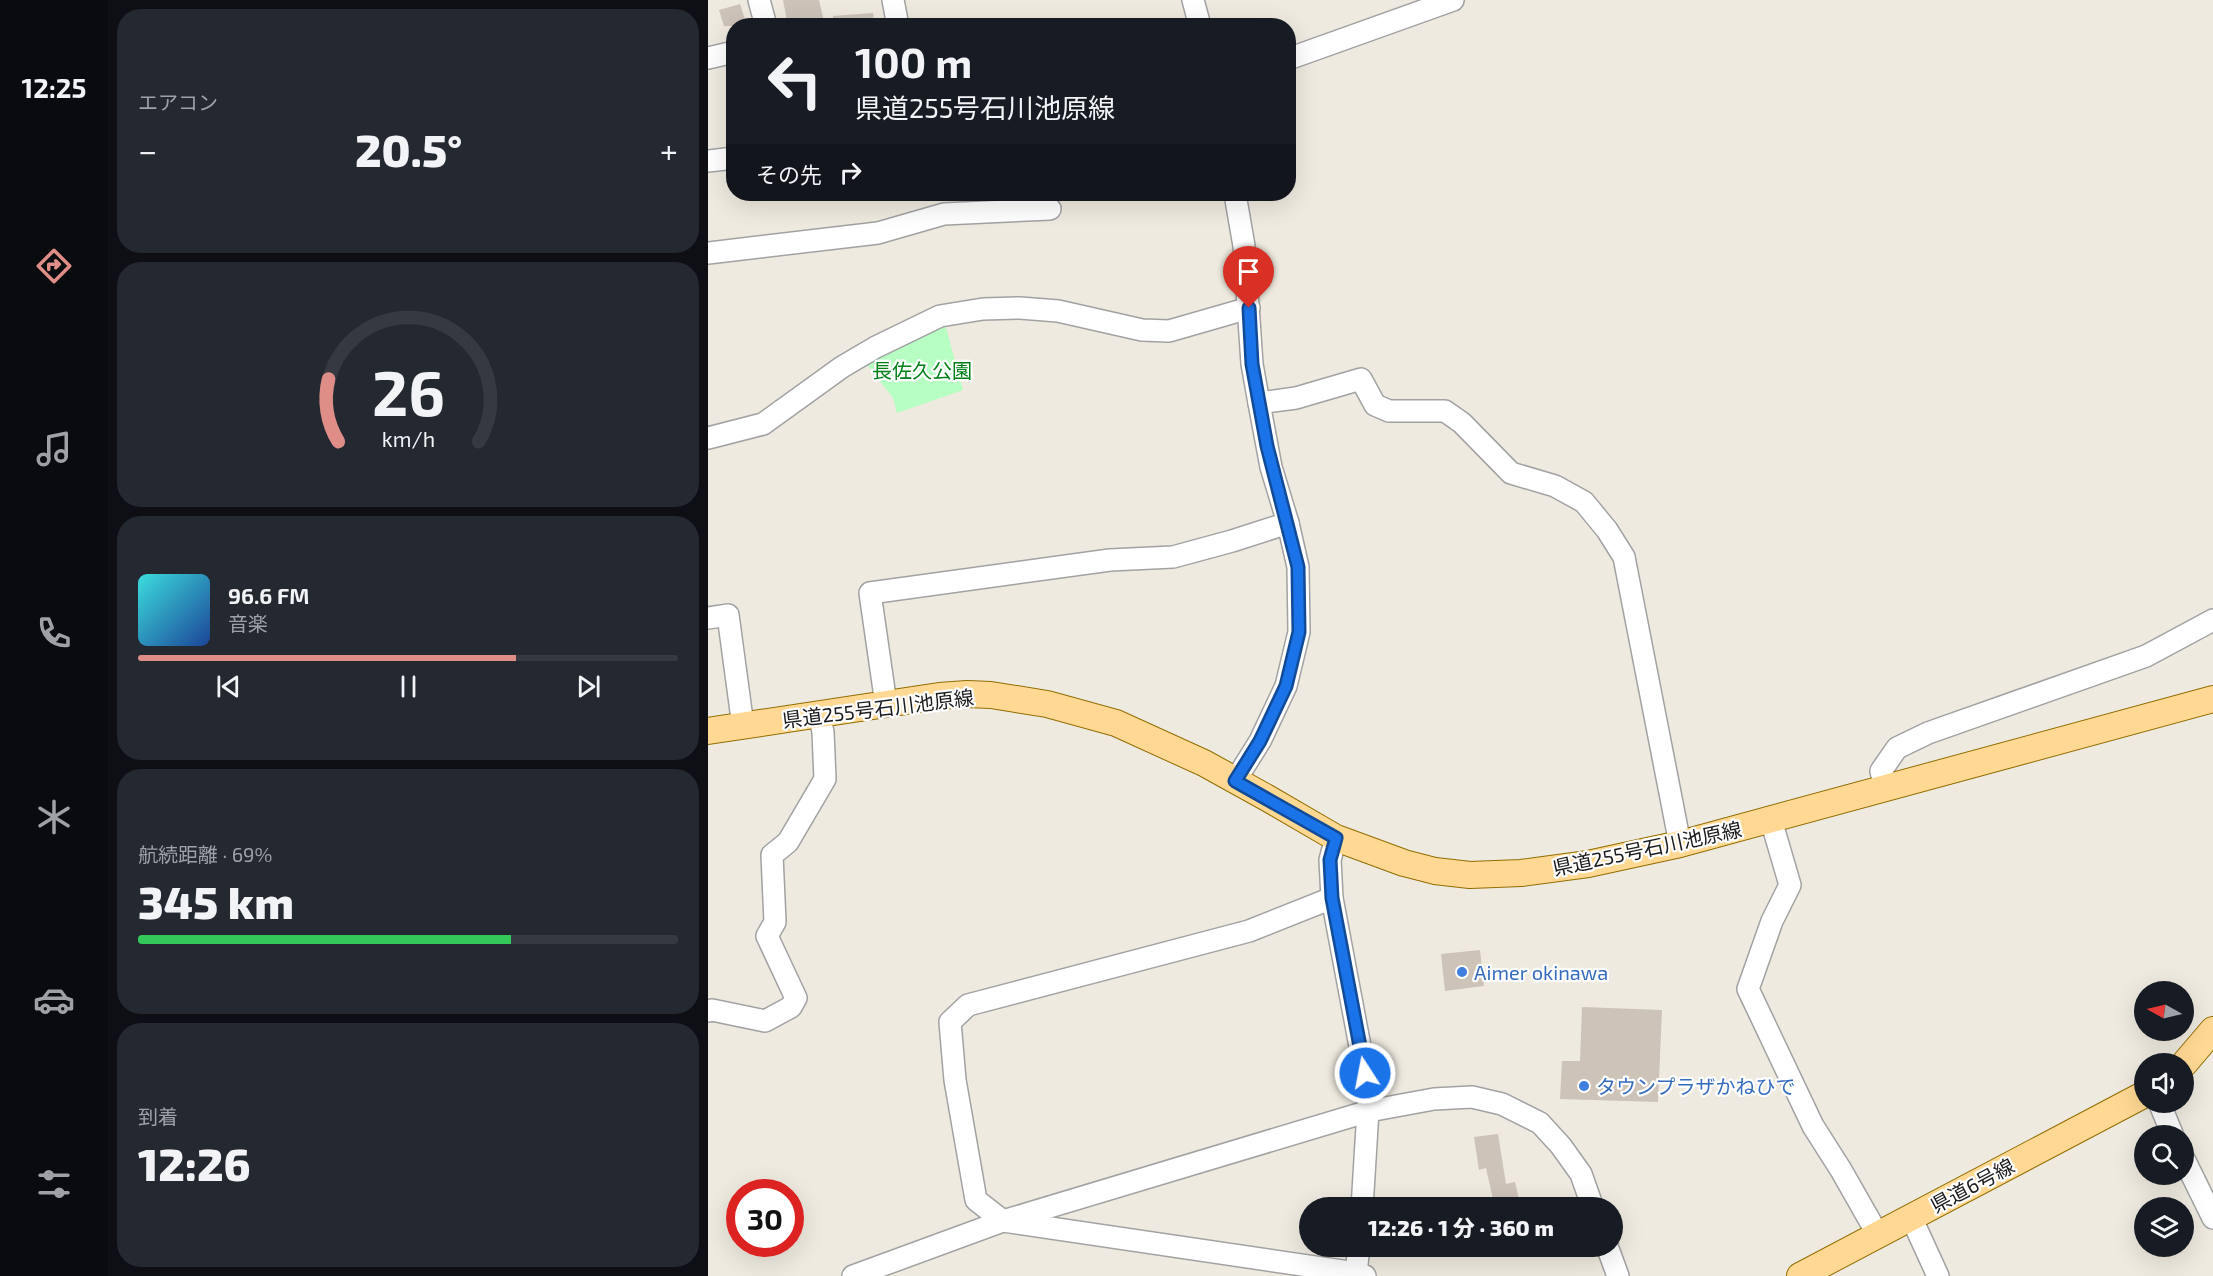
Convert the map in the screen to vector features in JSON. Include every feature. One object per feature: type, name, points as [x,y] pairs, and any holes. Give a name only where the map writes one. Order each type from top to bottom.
[{"type":"main road","name":"県道255号石川池原線","points":[[708,731],[967,694],[1047,704],[1116,723],[1204,763],[1336,838],[1404,863],[1435,871],[1470,875],[1521,873],[1588,864],[1680,844],[2213,699]]},
{"type":"main road","points":[[2193,1053],[2213,1030]]},
{"type":"main road","name":"県道6号線","points":[[1800,1276],[2134,1100]]},
{"type":"street","points":[[759,0],[764,18]]},
{"type":"street","points":[[893,0],[896,18]]},
{"type":"street","points":[[1193,0],[1198,18]]},
{"type":"street","points":[[1296,56],[1453,0]]},
{"type":"street","points":[[708,58],[726,54]]},
{"type":"street","points":[[708,161],[726,159]]},
{"type":"street","points":[[1235,781],[1260,741],[1286,686],[1299,632],[1298,567],[1271,466],[1252,364],[1244,246],[1236,201]]},
{"type":"street","points":[[708,253],[878,233],[944,214],[1050,210]]},
{"type":"street","points":[[708,438],[763,424],[842,367],[876,347],[940,316],[983,309],[1020,308],[1058,311],[1142,330],[1169,331],[1249,308]]},
{"type":"street","points":[[1259,403],[1296,398],[1360,379],[1375,405],[1389,411],[1445,411],[1462,423],[1511,473],[1555,486],[1584,502],[1607,530],[1624,557],[1680,844]]},
{"type":"street","points":[[886,704],[870,593],[1110,560],[1173,557],[1232,542],[1288,524]]},
{"type":"street","points":[[708,618],[728,615],[742,726]]},
{"type":"street","points":[[1885,788],[1881,771],[1897,748],[1928,733],[2146,656],[2213,620]]},
{"type":"street","points":[[708,1011],[765,1022],[791,1007],[796,998],[767,936],[775,922],[772,855],[788,842],[825,779],[823,732],[819,714]]},
{"type":"street","points":[[1771,820],[1790,885],[1772,921],[1748,989],[1813,1126],[1878,1235]]},
{"type":"street","points":[[1336,838],[1330,860],[1332,898],[1369,1094],[1363,1197]]},
{"type":"street","points":[[1332,898],[1249,931],[968,1005],[950,1022],[955,1080],[976,1200],[1003,1221],[1361,1274],[1360,1257]]},
{"type":"street","points":[[853,1276],[1003,1221],[1369,1111],[1434,1099],[1472,1096],[1502,1104],[1540,1123],[1562,1146],[1581,1174],[1589,1197]]},
{"type":"street","points":[[2194,1179],[2213,1218]]},
{"type":"street","points":[[1911,1217],[1938,1276]]},
{"type":"street","points":[[1611,1257],[1618,1276]]},
{"type":"green space","name":"長佐久公園","points":[[945,324],[963,390],[897,413],[893,398],[865,362]]},
{"type":"building","points":[[783,0],[819,0],[823,18],[786,18]]},
{"type":"building","points":[[740,4],[744,18],[726,18],[726,26],[724,26],[719,10]]},
{"type":"building","points":[[873,13],[874,18],[833,18],[833,16]]},
{"type":"building","points":[[1480,950],[1484,986],[1445,991],[1441,954]]},
{"type":"building","points":[[1582,1007],[1662,1010],[1658,1102],[1560,1099],[1562,1061],[1580,1061]]},
{"type":"building","points":[[1498,1134],[1506,1184],[1515,1182],[1518,1197],[1493,1197],[1486,1168],[1479,1170],[1474,1137]]},
{"type":"place","name":"Aimer okinawa","points":[[1462,972]]},
{"type":"place","name":"タウンプラザかねひで","points":[[1584,1086]]},
{"type":"route","points":[[1249,308],[1252,364],[1267,446],[1298,567],[1299,632],[1286,686],[1260,741],[1235,781],[1336,838],[1330,860],[1332,898],[1365,1073]]}]
